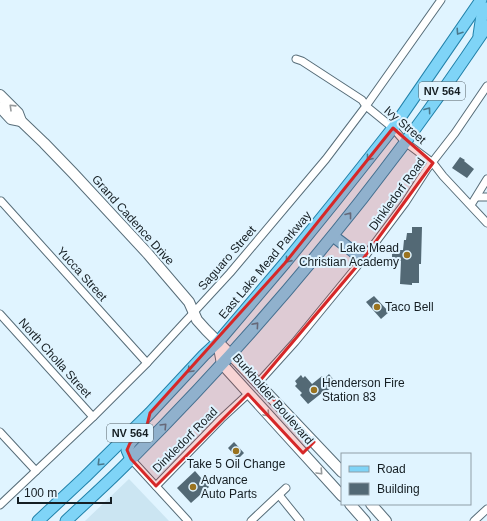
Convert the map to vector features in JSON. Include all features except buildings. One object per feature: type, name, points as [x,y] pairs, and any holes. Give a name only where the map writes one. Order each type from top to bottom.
[{"type":"main road","name":"East Lake Mead Parkway","points":[[38,521],[150,413],[218,342],[286,263],[393,128],[481,0]]},
{"type":"main road","points":[[478,40],[482,15],[487,8]]},
{"type":"main road","name":"NV 564","points":[[66,521],[131,459],[231,355],[332,236],[373,185],[443,90],[487,26]]},
{"type":"main road","name":"Grand Cadence Drive","points":[[0,95],[18,113],[21,121],[73,173],[148,254],[189,302],[197,320],[218,342]]},
{"type":"main road","name":"Grand Cadence Drive","points":[[0,107],[11,119],[21,121]]},
{"type":"main road","points":[[332,236],[363,259]]},
{"type":"main road","name":"Burkholder Boulevard","points":[[218,342],[341,471]]},
{"type":"main road","name":"Burkholder Boulevard","points":[[218,342],[222,364],[248,394],[340,491]]},
{"type":"main road","points":[[131,459],[127,450],[130,443],[147,425],[150,413]]},
{"type":"main road","points":[[303,453],[314,442]]},
{"type":"main road","points":[[351,505],[365,521]]},
{"type":"main road","points":[[372,505],[386,521]]},
{"type":"street","name":"Saguaro Street","points":[[0,505],[93,417],[147,363],[230,273],[326,159],[366,106],[441,0]]},
{"type":"street","name":"Ivy Street","points":[[296,59],[322,73],[362,100],[366,106],[393,128],[405,142],[433,162],[443,176],[487,222]]},
{"type":"street","name":"Dinkledorf Road","points":[[258,383],[295,342],[363,259],[405,203],[427,169],[455,133],[487,86]]},
{"type":"street","points":[[471,205],[487,179]]},
{"type":"street","points":[[477,197],[487,197]]},
{"type":"street","name":"Yucca Street","points":[[1,201],[147,363]]},
{"type":"street","name":"North Cholla Street","points":[[0,314],[93,417]]},
{"type":"street","name":"Dinkledorf Road","points":[[156,486],[248,394]]},
{"type":"street","points":[[0,432],[36,471]]},
{"type":"street","points":[[131,459],[188,521]]},
{"type":"street","points":[[251,521],[286,488]]},
{"type":"street","points":[[278,495],[300,521]]},
{"type":"street","points":[[474,521],[487,509]]},
{"type":"highlighted area","points":[[393,128],[433,163],[363,259],[258,383],[314,442],[303,453],[248,394],[156,486],[131,459],[127,450],[130,443],[147,425],[150,413],[285,263]]},
{"type":"shaded area","points":[[129,479],[169,521],[85,521]]},
{"type":"place","name":"Lake Mead Christian Academy","points":[[407,255]]},
{"type":"place","name":"Taco Bell","points":[[377,307]]},
{"type":"place","name":"Henderson Fire Station 83","points":[[314,390]]},
{"type":"place","name":"Take 5 Oil Change","points":[[236,451]]},
{"type":"place","name":"Advance Auto Parts","points":[[193,487]]}]
